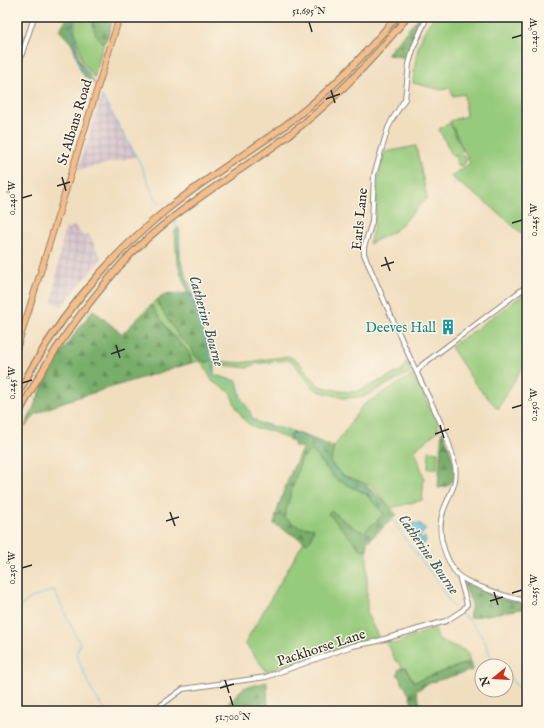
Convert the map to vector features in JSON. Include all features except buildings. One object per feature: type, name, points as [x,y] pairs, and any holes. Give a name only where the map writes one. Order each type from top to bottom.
[{"type":"highway","points":[[17,396],[44,349],[93,281],[112,260],[166,210],[304,111],[367,52],[396,17]]},
{"type":"highway","points":[[17,417],[34,384],[71,325],[136,248],[174,215],[199,196],[311,118],[351,83],[407,17]]},
{"type":"main road","name":"St Albans Road","points":[[17,348],[118,17]]},
{"type":"street","points":[[17,68],[34,17]]},
{"type":"street","name":"Earls Lane","points":[[427,17],[414,46],[409,64],[405,99],[393,118],[382,146],[374,181],[372,222],[364,247],[364,254],[413,364],[441,421],[455,467],[456,478],[444,508],[440,528],[448,561],[459,576]]},
{"type":"street","points":[[417,372],[422,365],[527,286]]},
{"type":"street","points":[[413,364],[422,365]]},
{"type":"street","points":[[459,576],[515,599],[527,601]]},
{"type":"street","name":"Packhorse Lane","points":[[153,711],[182,689],[266,677],[352,646],[387,638],[446,621],[466,606],[466,600],[459,582],[459,576]]},
{"type":"shaded area","points":[[102,94],[137,156],[77,171]]},
{"type":"shaded area","points":[[74,225],[84,237],[88,233],[102,258],[62,306],[52,302],[63,235],[66,228],[69,229]]},
{"type":"green space","points":[[68,17],[74,17],[73,27],[79,60],[95,84],[85,77],[80,69],[73,45],[59,30]]},
{"type":"green space","points":[[75,17],[94,17],[93,24],[95,31],[104,43],[94,78],[82,61],[75,31]]},
{"type":"green space","points":[[94,17],[113,17],[109,33],[104,43],[94,32]]},
{"type":"green space","points":[[419,17],[424,17],[408,58],[388,55],[387,54]]},
{"type":"green space","points":[[434,17],[527,17],[527,238],[488,204],[451,177],[470,163],[450,121],[466,116],[464,94],[453,96],[450,88],[442,90],[413,83],[418,48],[424,31]]},
{"type":"green space","points":[[17,29],[20,35],[26,37],[22,49],[17,47]]},
{"type":"green space","points":[[450,123],[463,151],[459,154],[466,158],[463,166],[458,165],[456,162],[457,155],[453,157],[439,129]]},
{"type":"green space","points":[[416,146],[427,198],[396,230],[369,244],[375,221],[378,176],[385,152]]},
{"type":"green space","points":[[179,228],[180,259],[192,293],[188,294],[177,261],[175,231]]},
{"type":"green space","points":[[527,292],[527,361],[498,409],[476,385],[451,347]]},
{"type":"green space","points":[[192,293],[212,360],[206,363],[196,357],[190,346],[179,337],[158,304],[158,299],[166,294]]},
{"type":"green space","points":[[158,299],[158,304],[179,337],[190,346],[196,357],[202,360],[241,363],[289,356],[299,362],[319,386],[340,391],[356,392],[403,370],[406,361],[411,372],[363,397],[344,398],[318,391],[311,386],[294,363],[288,360],[255,364],[247,368],[214,364],[214,375],[237,381],[241,398],[253,419],[260,423],[295,432],[289,436],[292,441],[269,430],[257,429],[246,422],[236,407],[230,392],[212,381],[204,365],[199,361],[191,363],[189,353],[170,333],[151,305]]},
{"type":"green space","points":[[151,305],[170,333],[189,353],[191,363],[63,402],[36,414],[25,427],[41,390],[63,350],[93,310],[122,334]]},
{"type":"green space","points":[[412,375],[435,417],[439,430],[415,450],[424,478],[422,500],[391,508],[371,486],[342,475],[330,463],[334,447],[362,406]]},
{"type":"green space","points":[[295,432],[334,447],[331,463],[342,475],[362,482],[385,502],[397,515],[367,542],[367,549],[361,550],[328,513],[331,511],[355,528],[364,532],[384,514],[366,494],[335,479],[311,450],[301,460],[284,517],[299,527],[314,528],[311,539],[307,543],[274,524],[286,484],[303,447],[295,447],[293,440],[289,436]]},
{"type":"green space","points":[[442,432],[444,433],[452,458],[454,475],[452,481],[447,486],[438,488]]},
{"type":"green space","points":[[307,445],[335,476],[366,494],[390,520],[367,542],[367,614],[379,638],[318,654],[267,672],[245,643],[307,536],[278,521],[301,452]]},
{"type":"green space","points":[[429,451],[438,452],[437,469],[428,469]]},
{"type":"green space","points":[[462,582],[502,599],[527,604],[527,608],[469,618],[472,603]]},
{"type":"green space","points":[[435,628],[438,638],[442,641],[466,651],[469,657],[469,662],[414,682],[406,668],[402,668],[398,661],[396,662],[389,646],[383,641],[389,639],[394,644]]},
{"type":"green space","points":[[469,662],[472,664],[473,670],[429,683],[416,691],[422,711],[414,711],[410,696],[397,674],[399,669],[406,668],[414,682]]},
{"type":"green space","points":[[267,682],[268,711],[220,711],[243,688]]},
{"type":"water","points":[[414,523],[421,524],[426,530],[420,536],[421,539],[425,537],[426,542],[420,547],[409,528]]},
{"type":"waterway","name":"Catherine Bourne","points":[[73,17],[71,24],[78,63],[94,83]]},
{"type":"waterway","name":"Catherine Bourne","points":[[101,96],[139,161],[155,198],[161,204]]},
{"type":"waterway","name":"Catherine Bourne","points":[[175,220],[178,234],[179,261],[212,363],[212,375],[227,385],[231,381],[238,389],[239,406],[246,408],[246,415],[259,426],[278,428],[285,435],[288,432],[291,436],[296,435],[311,441],[336,474],[367,491],[394,521],[407,542],[434,576],[450,603],[455,608]]},
{"type":"waterway","points":[[174,296],[182,295],[192,300]]},
{"type":"waterway","points":[[17,609],[31,598],[54,590],[80,644],[76,654],[92,691],[105,711]]},
{"type":"waterway","points":[[461,614],[465,616],[481,636],[491,658]]},
{"type":"waterway","points":[[514,683],[527,693]]},
{"type":"place","name":"Deeves Hall","points":[[448,327]]}]
